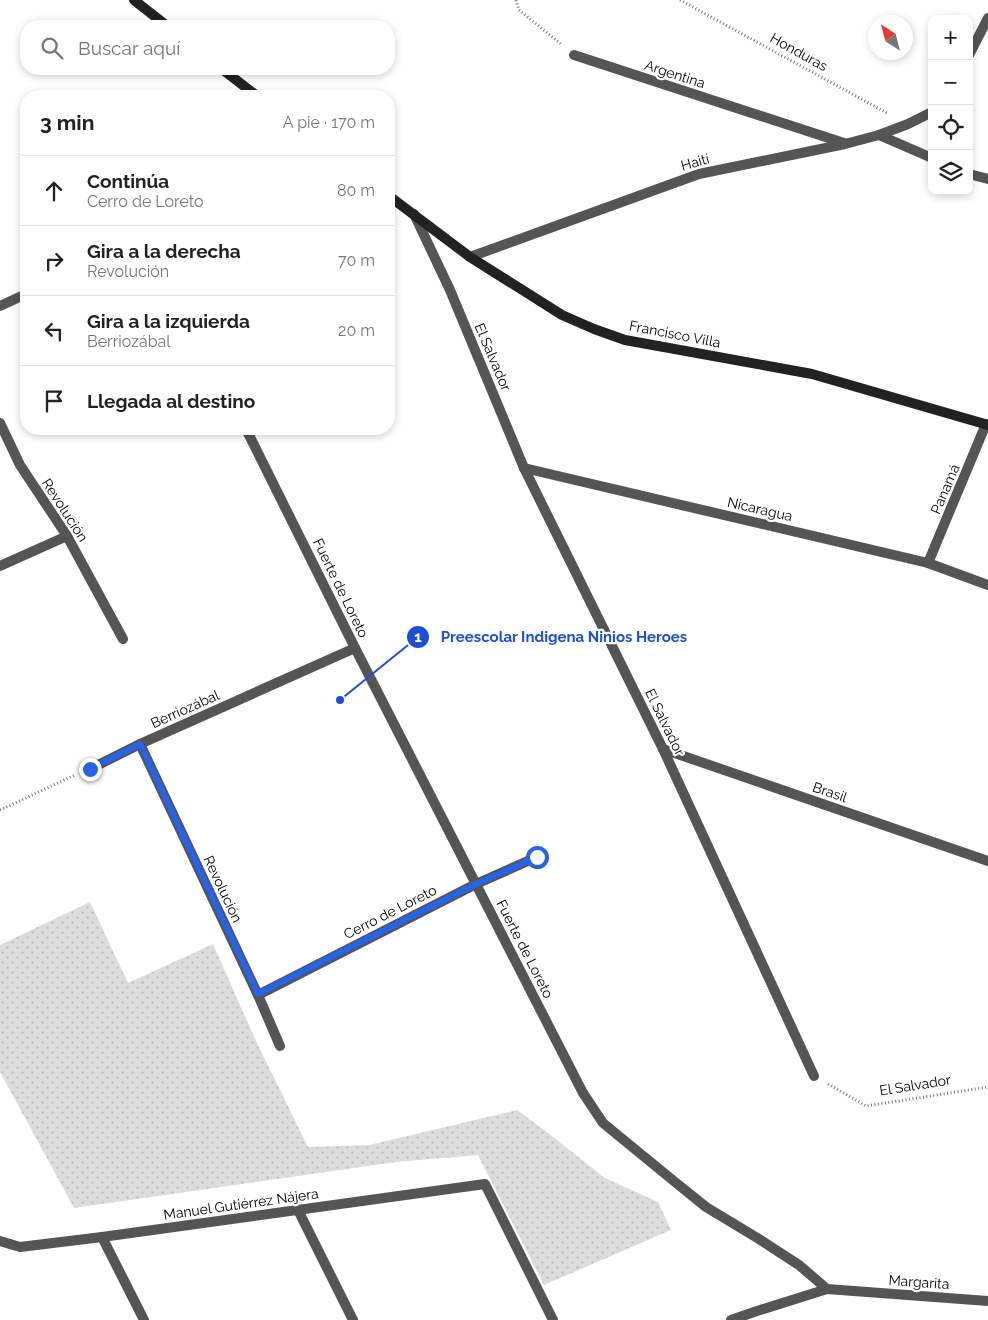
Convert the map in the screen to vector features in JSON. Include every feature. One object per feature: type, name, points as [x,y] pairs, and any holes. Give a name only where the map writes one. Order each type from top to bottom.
[{"type":"street","points":[[134,0],[159,20]]},
{"type":"street","points":[[973,47],[988,18]]},
{"type":"street","name":"Argentina","points":[[574,55],[845,144]]},
{"type":"street","points":[[230,75],[249,90]]},
{"type":"street","name":"Haití","points":[[470,257],[699,174],[845,144],[879,135],[928,114]]},
{"type":"street","points":[[879,135],[928,156]]},
{"type":"street","points":[[973,175],[988,179]]},
{"type":"street","name":"Francisco Villa","points":[[395,200],[470,257],[562,315],[594,329],[625,340],[812,374],[987,425]]},
{"type":"street","name":"El Salvador","points":[[414,214],[450,290],[524,468],[663,749],[814,1076]]},
{"type":"street","points":[[0,306],[20,297]]},
{"type":"street","name":"Revolución","points":[[0,423],[20,465],[67,536],[123,639]]},
{"type":"street","name":"Panamá","points":[[928,563],[987,425]]},
{"type":"street","name":"Fuerte de Loreto","points":[[249,435],[355,648],[583,1093],[603,1123],[706,1207],[799,1265],[827,1289]]},
{"type":"street","name":"Nicaragua","points":[[524,468],[928,563],[988,585]]},
{"type":"street","points":[[0,566],[67,536]]},
{"type":"street","name":"Berriozábal","points":[[90,769],[140,744],[355,648]]},
{"type":"street","name":"Revolución","points":[[140,744],[258,994],[280,1046]]},
{"type":"street","name":"Brasil","points":[[663,749],[988,861]]},
{"type":"street","name":"Cerro de Loreto","points":[[258,994],[476,884],[537,857]]},
{"type":"street","name":"Manuel Gutiérrez Nájera","points":[[0,1241],[20,1246],[102,1237],[485,1184],[553,1320]]},
{"type":"street","points":[[298,1210],[353,1320]]},
{"type":"street","points":[[102,1237],[144,1320]]},
{"type":"street","points":[[732,1320],[759,1315],[827,1289]]},
{"type":"street","name":"Margarita","points":[[827,1289],[988,1301]]},
{"type":"path","points":[[516,0],[519,10],[574,55]]},
{"type":"path","name":"Honduras","points":[[680,0],[908,124]]},
{"type":"path","points":[[0,810],[90,769]]},
{"type":"path","name":"El Salvador","points":[[814,1076],[866,1106],[988,1087]]},
{"type":"shaded area","points":[[90,902],[128,983],[213,944],[255,1039],[308,1147],[369,1145],[517,1110],[605,1178],[658,1202],[671,1230],[544,1285],[478,1155],[396,1162],[74,1208],[0,1072],[0,945]]},
{"type":"place","name":"Preescolar Indigena Ninios Heroes","points":[[340,700]]},
{"type":"route","points":[[90,769],[140,744],[258,994],[476,884],[537,857]]}]
